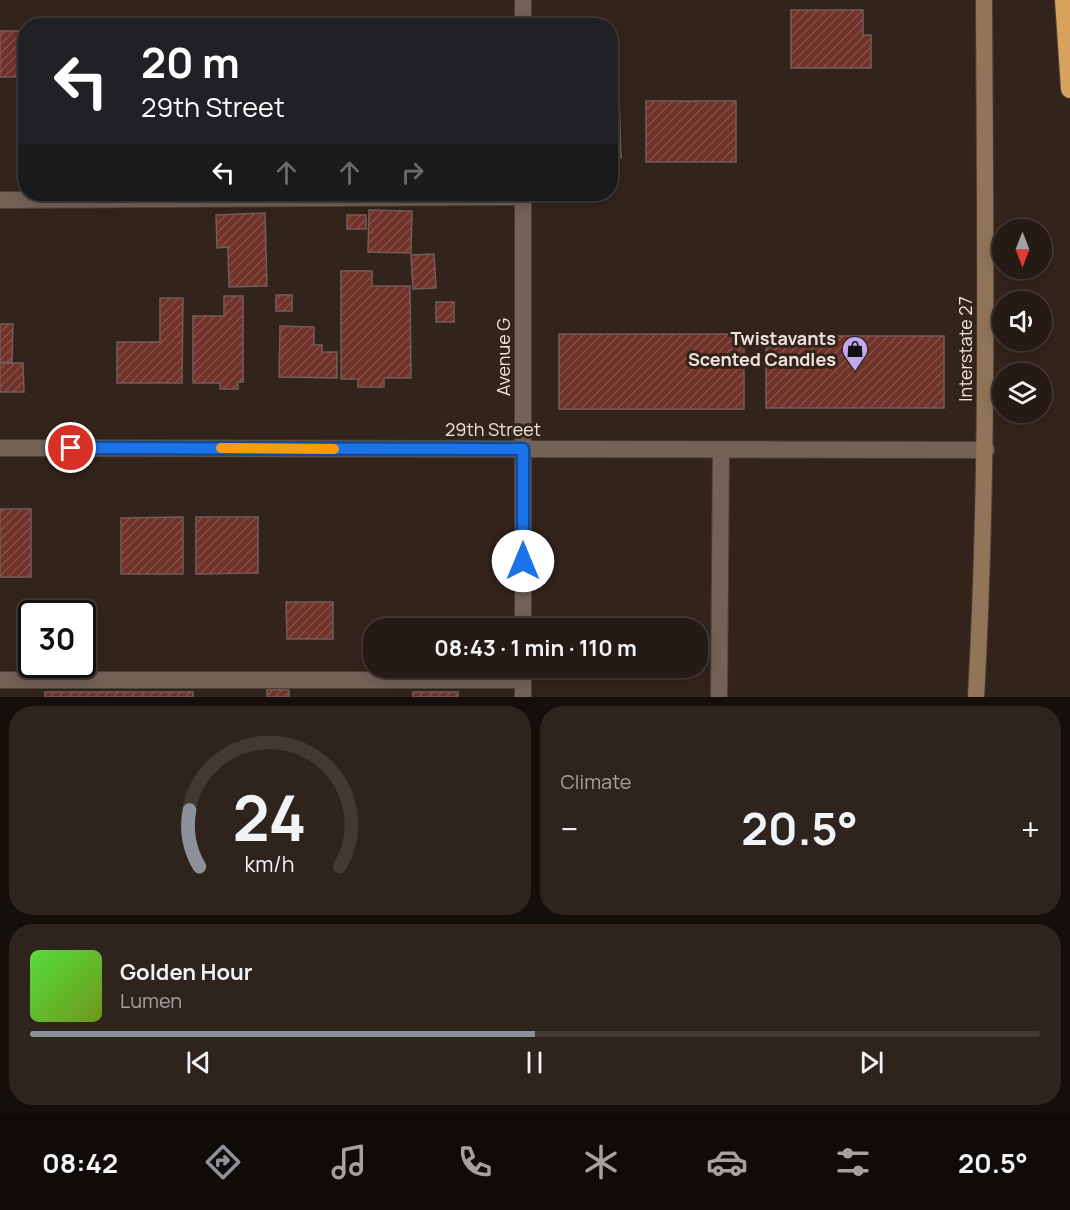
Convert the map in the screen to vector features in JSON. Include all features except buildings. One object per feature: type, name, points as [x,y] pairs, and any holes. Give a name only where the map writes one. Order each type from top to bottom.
[{"type":"highway","points":[[1064,0],[1070,89]]},
{"type":"main road","name":"Interstate 27","points":[[976,697],[982,594],[986,450],[984,0]]},
{"type":"street","points":[[523,0],[523,18]]},
{"type":"street","points":[[0,200],[18,200]]},
{"type":"street","name":"Avenue G","points":[[523,201],[523,618]]},
{"type":"street","name":"29th Street","points":[[0,448],[986,450]]},
{"type":"street","points":[[719,697],[721,450]]},
{"type":"street","points":[[0,680],[523,682]]},
{"type":"slow traffic","points":[[221,448],[334,449]]},
{"type":"place","name":"Twistavants Scented Candles","points":[[855,372]]},
{"type":"route","points":[[71,448],[523,449],[523,561]]}]
